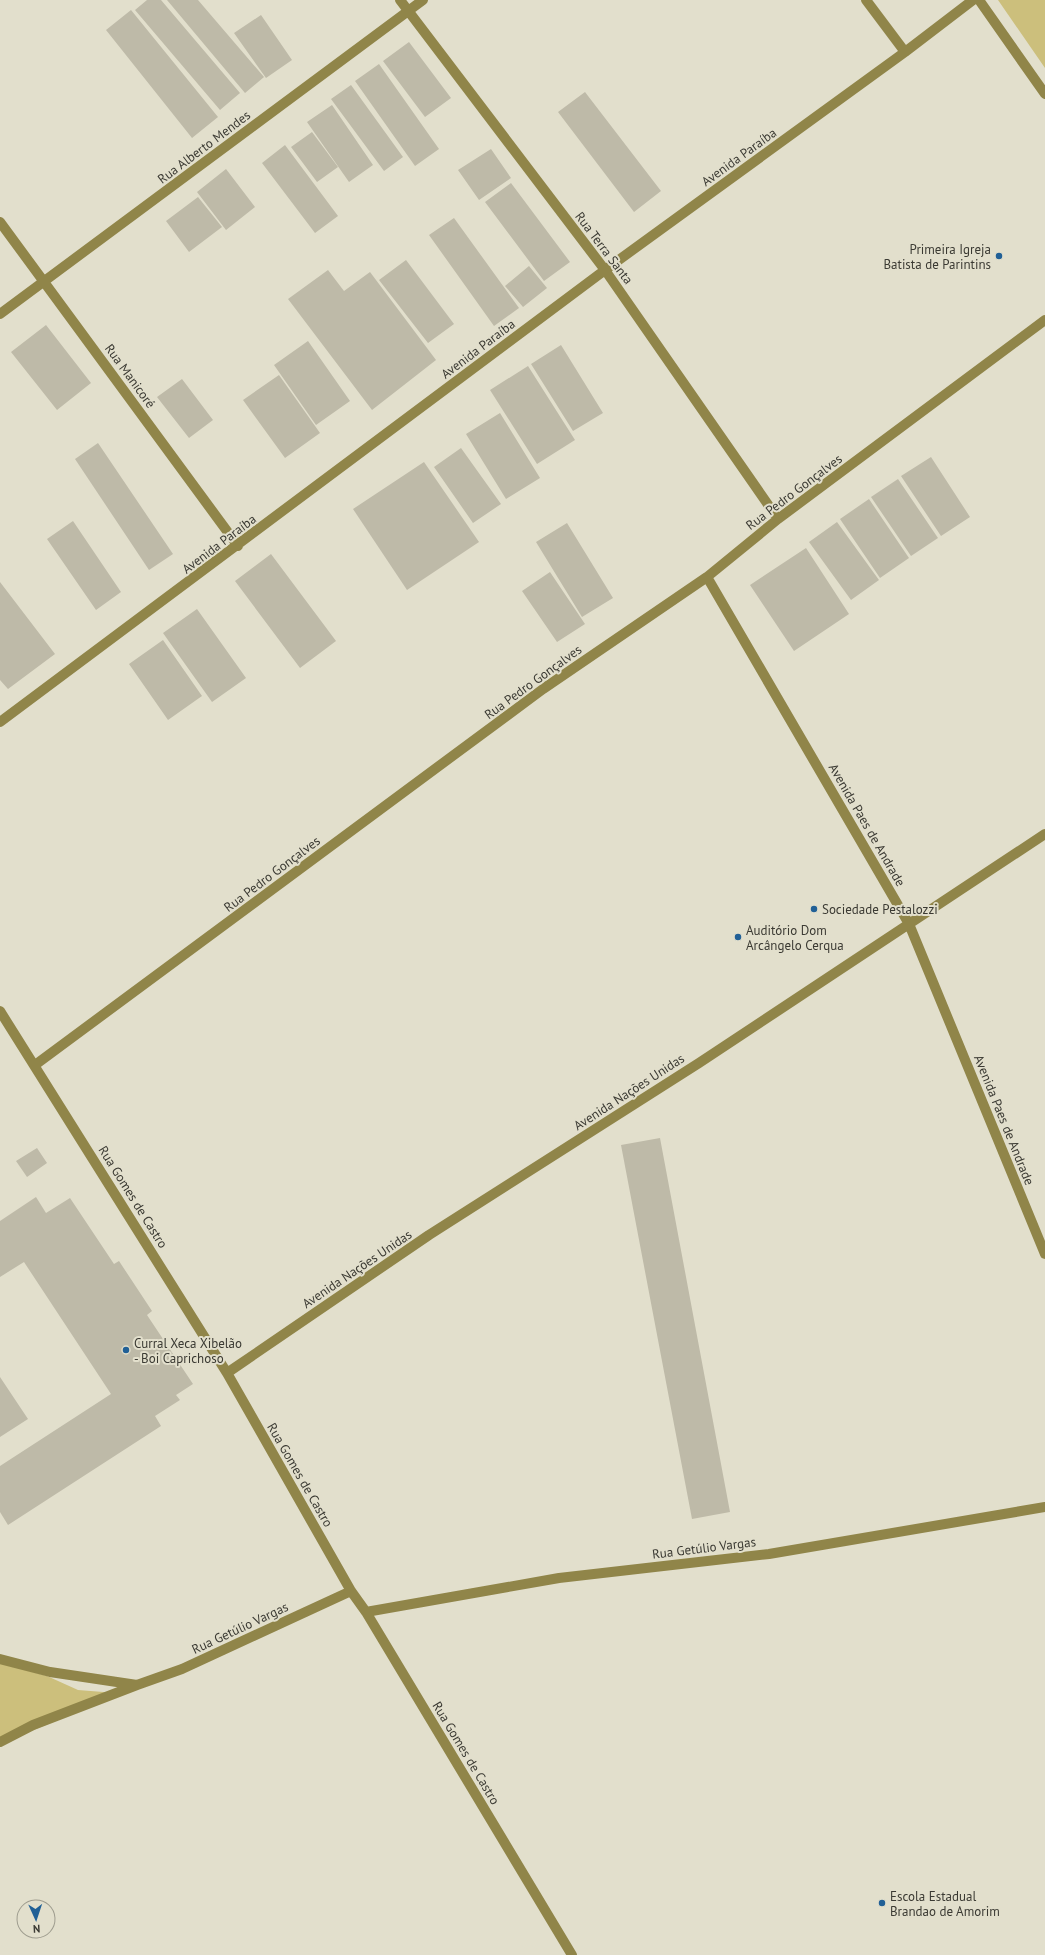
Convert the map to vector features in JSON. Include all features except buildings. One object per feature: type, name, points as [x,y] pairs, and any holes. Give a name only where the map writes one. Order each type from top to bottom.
[{"type":"street","name":"Rua Terra Santa","points":[[400,0],[605,270],[778,519]]},
{"type":"street","name":"Rua Alberto Mendes","points":[[0,314],[423,0]]},
{"type":"street","points":[[866,0],[905,52]]},
{"type":"street","name":"Avenida Paraíba","points":[[0,722],[238,546],[605,270],[905,52],[973,0]]},
{"type":"street","points":[[979,0],[1045,94]]},
{"type":"street","name":"Rua Manicoré","points":[[0,222],[45,281],[238,546]]},
{"type":"street","name":"Rua Pedro Gonçalves","points":[[35,1065],[543,689],[707,577],[778,519],[1045,320]]},
{"type":"street","name":"Avenida Paes de Andrade","points":[[707,577],[909,924],[1045,1254]]},
{"type":"street","name":"Avenida Nações Unidas","points":[[227,1373],[429,1235],[699,1063],[1045,834]]},
{"type":"street","name":"Rua Gomes de Castro","points":[[0,1011],[227,1373],[352,1591],[572,1955]]},
{"type":"street","name":"Rua Getúlio Vargas","points":[[366,1612],[559,1578],[769,1554],[1045,1507]]},
{"type":"street","name":"Rua Getúlio Vargas","points":[[0,1742],[33,1726],[182,1669],[352,1591]]},
{"type":"street","name":"Rua Getúlio Vargas","points":[[0,1659],[50,1672],[137,1685]]},
{"type":"shaded area","points":[[998,0],[1045,0],[1045,68]]},
{"type":"shaded area","points":[[0,1663],[47,1676],[78,1690],[116,1693],[116,1696],[0,1744]]},
{"type":"place","name":"Primeira Igreja Batista de Parintins","points":[[999,256]]},
{"type":"place","name":"Sociedade Pestalozzi","points":[[814,909]]},
{"type":"place","name":"Auditório Dom Arcângelo Cerqua","points":[[738,937]]},
{"type":"place","name":"Curral Xeca Xibelão - Boi Caprichoso","points":[[126,1350]]},
{"type":"place","name":"Escola Estadual Brandao de Amorim","points":[[882,1903]]}]
